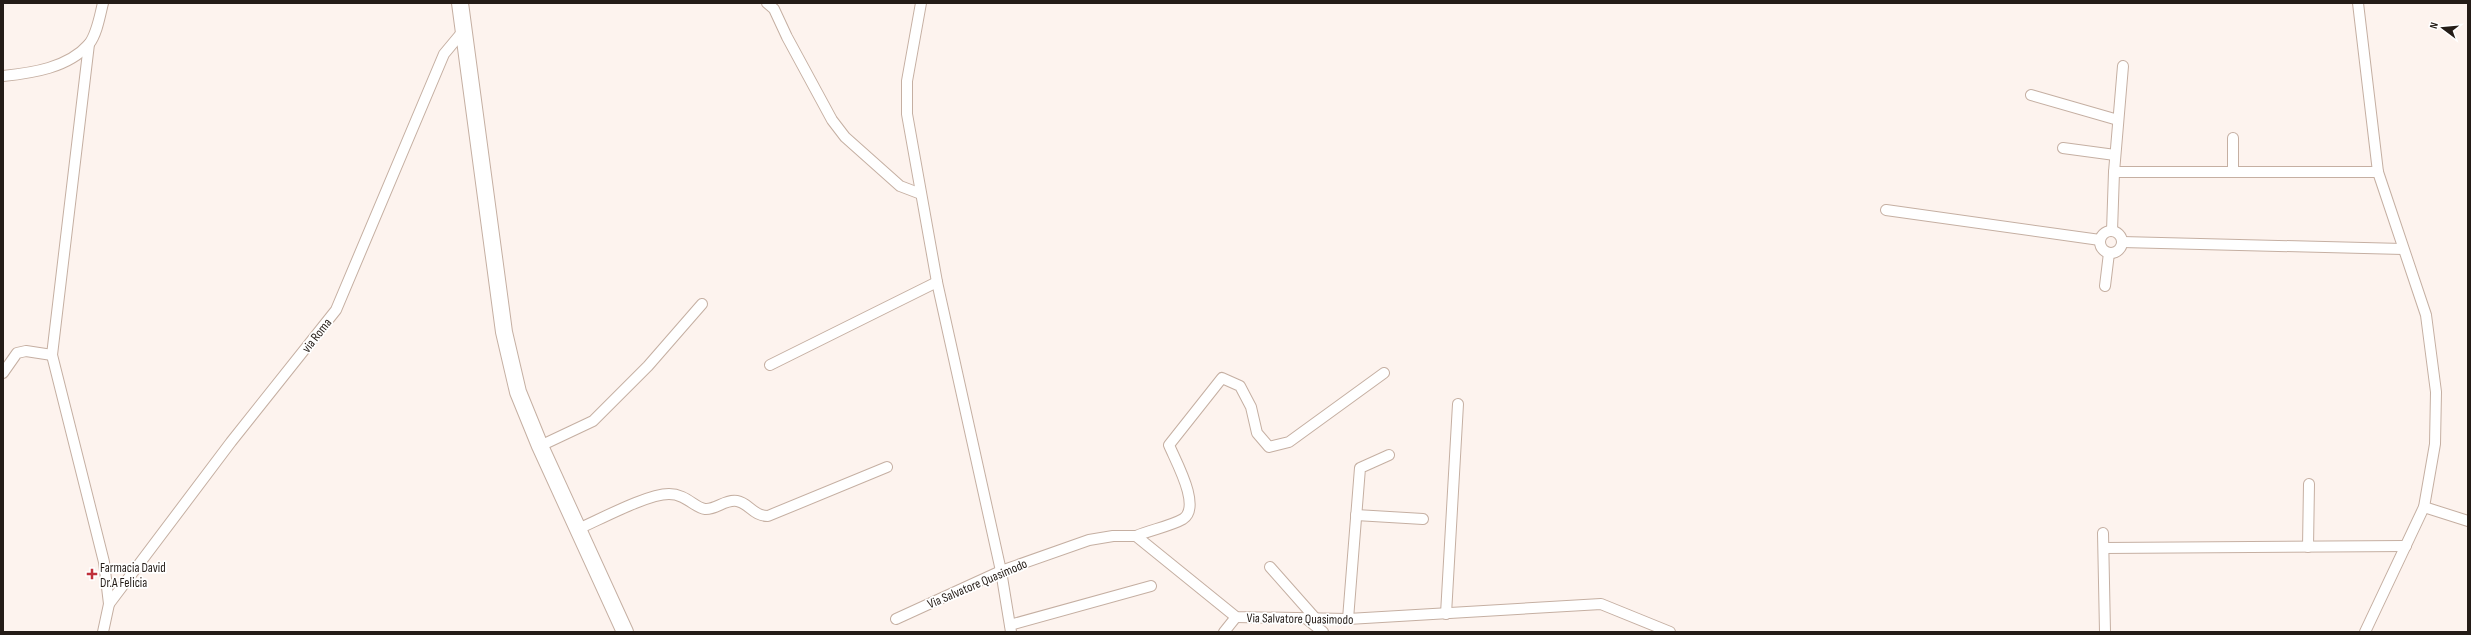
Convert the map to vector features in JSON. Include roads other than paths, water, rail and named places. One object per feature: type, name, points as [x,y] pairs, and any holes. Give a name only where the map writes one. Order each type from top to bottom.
[{"type":"main road","points":[[460,3],[504,332],[518,392],[540,446],[625,632]]},
{"type":"street","points":[[102,3],[100,18],[89,44],[52,355],[104,562],[109,604],[103,632]]},
{"type":"street","points":[[767,3],[774,9],[787,37],[832,120],[845,137],[900,186],[921,194]]},
{"type":"street","points":[[922,3],[907,81],[907,107],[936,282],[1000,571],[1010,629],[1151,586]]},
{"type":"street","points":[[2358,3],[2378,172],[2426,315],[2436,392],[2435,444],[2424,507],[2365,632]]},
{"type":"street","name":"via Roma","points":[[109,604],[232,442],[336,310],[444,54],[464,30]]},
{"type":"street","points":[[3,76],[37,72],[70,59],[89,44]]},
{"type":"street","points":[[2112,231],[2115,155],[2123,66]]},
{"type":"street","points":[[2031,95],[2118,120]]},
{"type":"street","points":[[2233,138],[2233,172]]},
{"type":"street","points":[[2063,148],[2115,155]]},
{"type":"street","points":[[2114,172],[2378,172]]},
{"type":"street","points":[[1886,210],[2100,240]]},
{"type":"street","points":[[2100,240],[2106,232],[2112,231],[2121,237],[2122,242]]},
{"type":"street","points":[[2100,240],[2104,251],[2109,254]]},
{"type":"street","points":[[2122,242],[2403,249]]},
{"type":"street","points":[[2109,254],[2115,252],[2122,242]]},
{"type":"street","points":[[2105,286],[2109,254]]},
{"type":"street","points":[[770,365],[936,282]]},
{"type":"street","points":[[540,446],[593,421],[648,366],[702,304]]},
{"type":"street","points":[[3,373],[17,354],[26,351],[52,355]]},
{"type":"street","points":[[1136,536],[1184,519],[1190,508],[1188,488],[1169,445],[1222,378],[1240,386],[1251,407],[1257,433],[1269,447],[1289,442],[1384,373]]},
{"type":"street","points":[[1446,614],[1458,404]]},
{"type":"street","points":[[1348,619],[1360,468],[1389,455]]},
{"type":"street","points":[[578,529],[655,496],[669,494],[685,497],[703,509],[712,508],[727,502],[738,501],[760,516],[768,516],[887,467]]},
{"type":"street","points":[[2308,547],[2309,484]]},
{"type":"street","points":[[2424,507],[2468,521]]},
{"type":"street","points":[[1356,515],[1423,519]]},
{"type":"street","points":[[2103,532],[2105,632]]},
{"type":"street","name":"Via Salvatore Quasimodo","points":[[896,619],[1000,571],[1089,540],[1113,536],[1136,536],[1236,617],[1348,619],[1601,604],[1670,632]]},
{"type":"street","points":[[2104,548],[2406,546]]},
{"type":"street","points":[[1270,567],[1323,632]]},
{"type":"street","points":[[1224,632],[1236,617]]},
{"type":"place","name":"Farmacia David Dr.A Felicia","points":[[92,574]]}]
